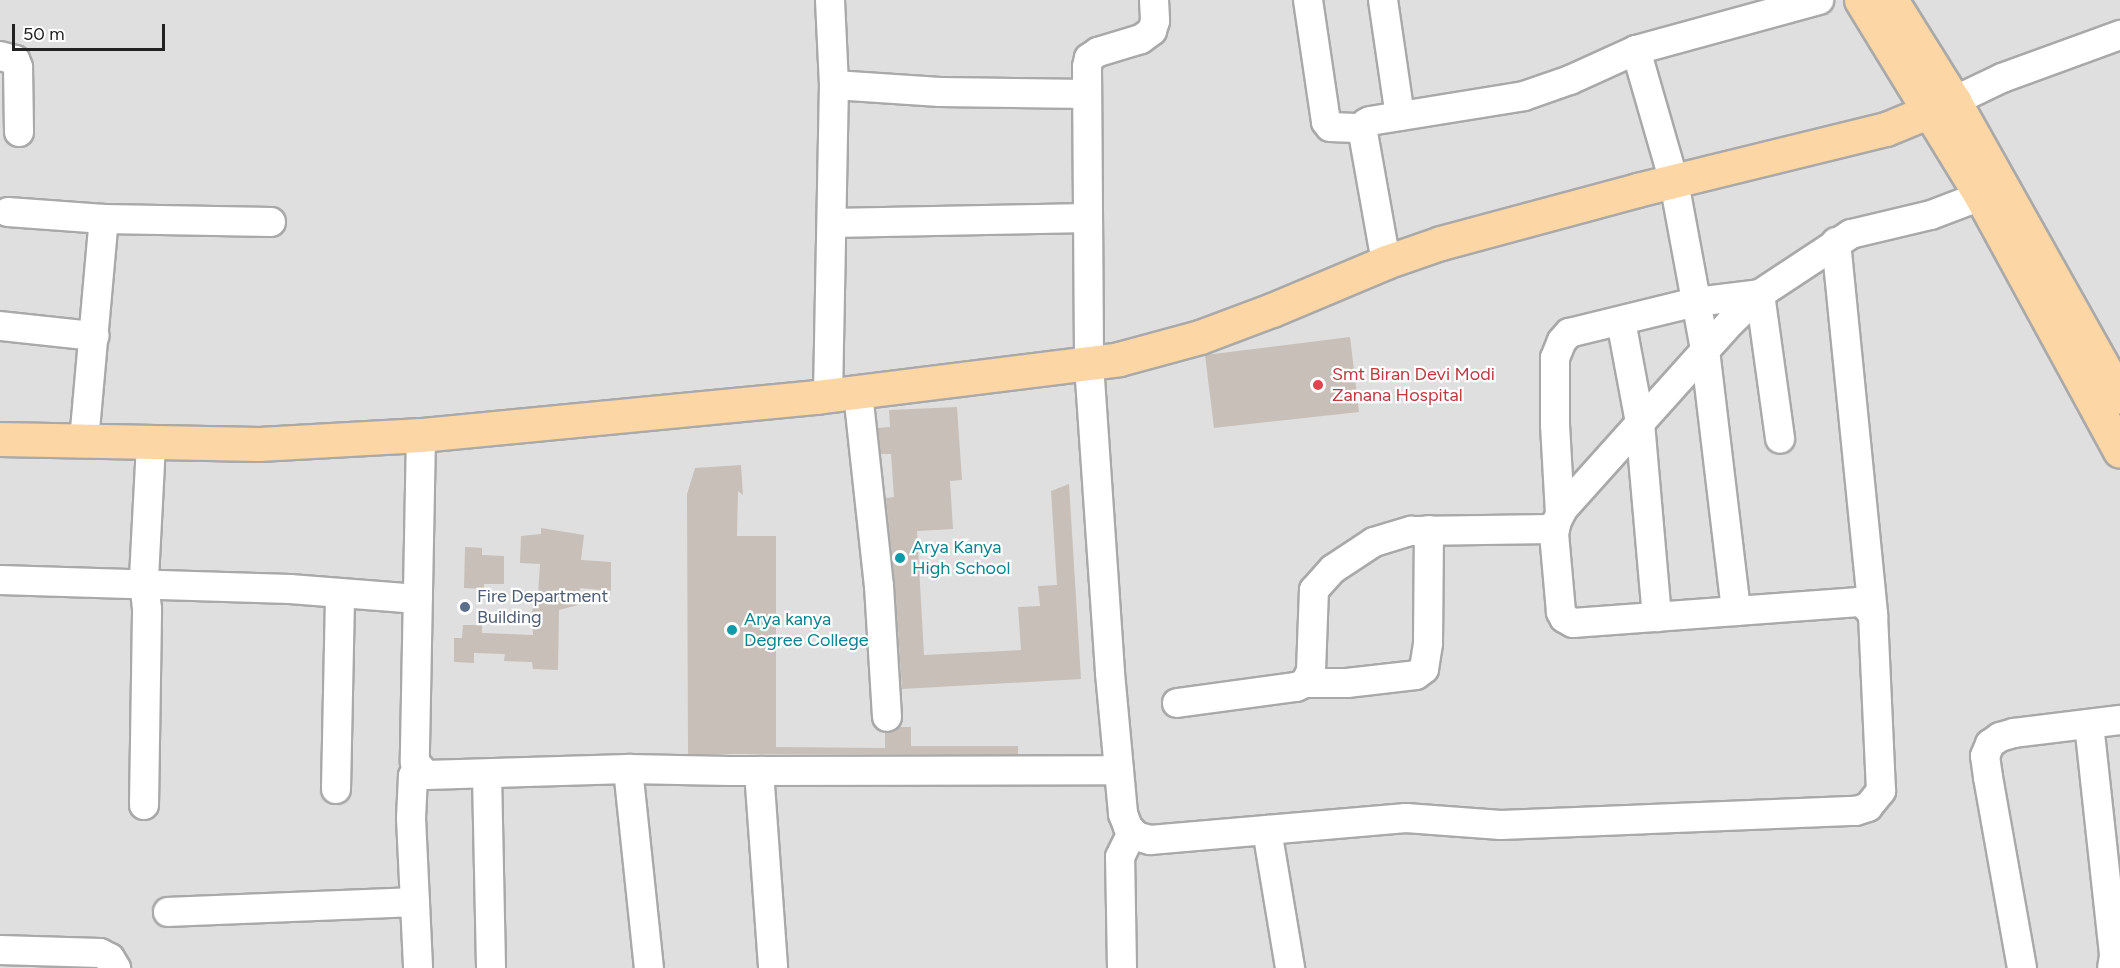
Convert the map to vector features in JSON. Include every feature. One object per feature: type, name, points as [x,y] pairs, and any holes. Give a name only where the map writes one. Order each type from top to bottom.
[{"type":"main road","points":[[1861,0],[1942,106],[2120,397]]},
{"type":"main road","points":[[1891,0],[1942,106],[1981,196],[2117,439]]},
{"type":"main road","points":[[0,439],[259,444],[421,435],[843,394],[1089,364],[1129,357],[1200,337],[1272,310],[1386,262],[1442,243],[1886,129],[1942,106]]},
{"type":"street","points":[[830,0],[834,85],[833,223],[843,394],[879,586],[887,717]]},
{"type":"street","points":[[1154,0],[1155,21],[1152,31],[1141,39],[1098,52],[1089,58],[1087,94],[1089,364],[1110,673],[1123,814],[1132,832],[1150,840],[1406,819],[1501,825],[1856,812],[1868,807],[1881,790],[1873,615],[1836,242]]},
{"type":"street","points":[[1308,0],[1326,122],[1330,128],[1363,128],[1370,121],[1524,96],[1570,80],[1636,50],[1819,0]]},
{"type":"street","points":[[1383,0],[1400,116]]},
{"type":"street","points":[[1942,106],[2021,70],[2120,35]]},
{"type":"street","points":[[1636,50],[1674,182],[1706,350],[1736,611]]},
{"type":"street","points":[[0,56],[15,60],[18,67],[19,132]]},
{"type":"street","points":[[834,85],[940,92],[1087,94]]},
{"type":"street","points":[[1363,128],[1386,262]]},
{"type":"street","points":[[1305,683],[1311,671],[1312,598],[1318,583],[1333,569],[1374,542],[1411,531],[1558,521],[1640,423],[1731,322],[1761,294],[1851,234],[1931,215],[1981,196]]},
{"type":"street","points":[[8,213],[104,219],[271,222]]},
{"type":"street","points":[[833,223],[1088,218]]},
{"type":"street","points":[[84,441],[104,219]]},
{"type":"street","points":[[1761,294],[1696,302],[1569,333],[1557,349],[1555,425],[1561,612],[1564,618],[1573,623],[1583,623],[1859,602],[1865,605],[1873,615]]},
{"type":"street","points":[[1761,294],[1780,439]]},
{"type":"street","points":[[1621,321],[1640,423],[1657,617]]},
{"type":"street","points":[[0,326],[94,336]]},
{"type":"street","points":[[421,435],[415,762],[426,775],[434,777],[628,769],[1119,770]]},
{"type":"street","points":[[144,805],[147,609],[145,584],[151,442]]},
{"type":"street","points":[[1177,703],[1296,687],[1305,683],[1347,683],[1416,675],[1424,669],[1428,643],[1429,530]]},
{"type":"street","points":[[0,580],[145,584],[418,599]]},
{"type":"street","points":[[336,789],[340,593]]},
{"type":"street","points":[[2022,968],[1985,756],[1990,744],[2000,737],[2120,720]]},
{"type":"street","points":[[2089,724],[2114,956],[2112,968]]},
{"type":"street","points":[[417,767],[411,790],[418,968]]},
{"type":"street","points":[[628,769],[650,968]]},
{"type":"street","points":[[759,771],[773,968]]},
{"type":"street","points":[[487,775],[491,968]]},
{"type":"street","points":[[1267,831],[1290,968]]},
{"type":"street","points":[[1122,968],[1120,857],[1132,832]]},
{"type":"street","points":[[168,912],[415,902]]},
{"type":"street","points":[[0,950],[100,953],[110,958],[116,968]]},
{"type":"shaded area","points":[[0,0],[2120,0],[2120,968],[0,968]]},
{"type":"building","points":[[1350,337],[1359,412],[1214,428],[1205,355]]},
{"type":"building","name":"Arya Kanya High School","points":[[957,407],[962,480],[950,481],[953,529],[917,531],[924,655],[1021,650],[1018,607],[1040,606],[1038,586],[1057,585],[1051,491],[1069,484],[1081,679],[902,689],[886,498],[894,497],[891,454],[881,454],[878,428],[890,427],[889,410]]},
{"type":"building","name":"Arya kanya Degree College","points":[[741,465],[743,495],[738,491],[737,536],[776,536],[776,747],[885,748],[885,733],[896,731],[900,727],[911,727],[911,746],[1018,746],[1018,754],[688,754],[687,494],[695,468]]},
{"type":"building","points":[[541,528],[584,535],[581,560],[611,562],[611,591],[580,588],[578,605],[559,610],[558,670],[533,669],[532,662],[504,661],[505,654],[474,653],[474,663],[454,662],[454,638],[462,638],[463,625],[482,625],[482,633],[533,635],[532,594],[538,594],[540,564],[520,563],[521,536],[541,534]]},
{"type":"building","points":[[465,547],[482,548],[482,555],[504,556],[504,584],[484,584],[484,589],[464,588]]},
{"type":"place","name":"Smt Biran Devi Modi Zanana Hospital","points":[[1318,385]]},
{"type":"place","name":"Arya Kanya High School","points":[[900,558]]},
{"type":"place","name":"Fire Department Building","points":[[465,607]]},
{"type":"place","name":"Arya kanya Degree College","points":[[732,630]]}]
